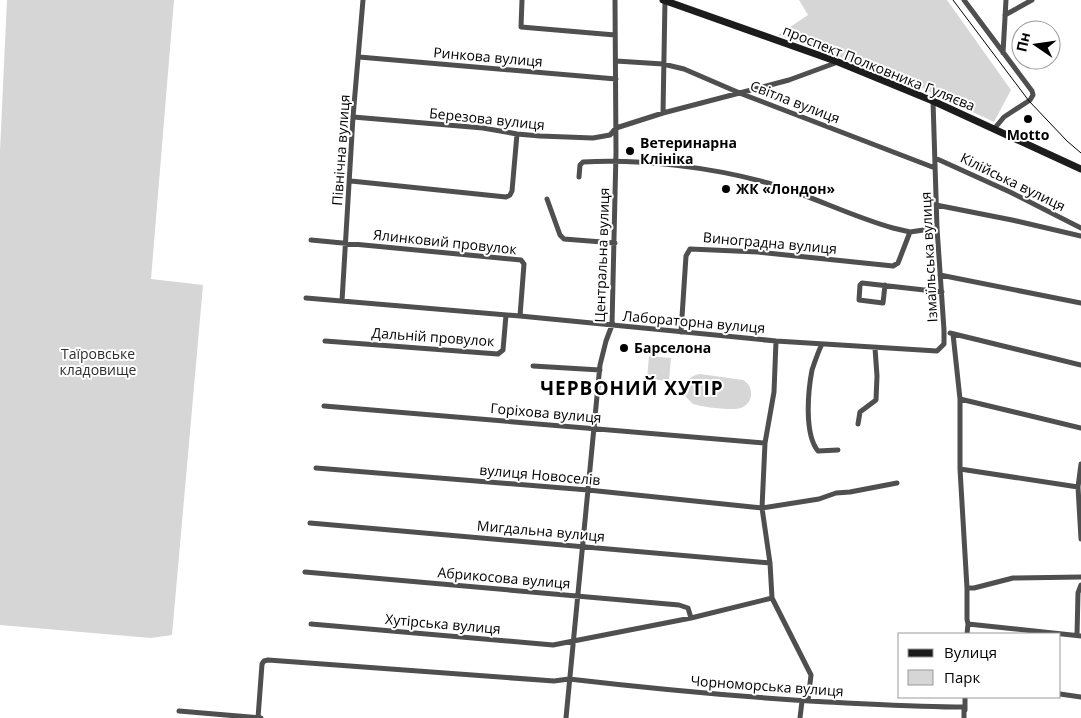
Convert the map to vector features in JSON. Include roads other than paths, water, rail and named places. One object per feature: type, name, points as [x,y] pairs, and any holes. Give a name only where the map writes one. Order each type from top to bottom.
[{"type":"main road","name":"проспект Полковника Гуляєва","points":[[664,0],[838,62],[933,101],[1081,169]]},
{"type":"street","name":"Північна вулиця","points":[[342,301],[363,0]]},
{"type":"street","points":[[522,0],[521,27],[615,35]]},
{"type":"street","name":"Центральна вулиця","points":[[566,718],[600,370],[606,341],[612,325],[616,161],[615,0]]},
{"type":"street","points":[[663,113],[664,0]]},
{"type":"street","points":[[964,0],[1032,91],[1033,95],[1030,100],[1004,117],[994,129]]},
{"type":"street","points":[[1003,54],[1006,0]]},
{"type":"street","points":[[1005,15],[1032,0]]},
{"type":"street","name":"Ринкова вулиця","points":[[358,57],[616,79]]},
{"type":"street","points":[[616,61],[664,64],[684,69],[742,94],[789,80],[838,62]]},
{"type":"street","name":"Світла вулиця","points":[[616,128],[663,113],[742,94],[935,168]]},
{"type":"street","name":"Ізмаїльська вулиця","points":[[933,101],[937,228],[944,330],[952,334],[1081,365]]},
{"type":"street","name":"Березова вулиця","points":[[354,117],[483,128],[517,134],[556,137],[593,138],[610,135],[616,128]]},
{"type":"street","points":[[351,181],[506,197],[512,191],[517,134]]},
{"type":"street","name":"Кілійська вулиця","points":[[935,158],[1010,192],[1081,228]]},
{"type":"street","points":[[579,177],[580,165],[583,162],[616,161],[698,169],[768,183],[883,225],[910,232],[937,228]]},
{"type":"street","points":[[547,199],[560,236],[564,239],[615,244]]},
{"type":"street","points":[[936,205],[1081,236]]},
{"type":"street","name":"Виноградна вулиця","points":[[681,332],[686,256],[692,248],[758,252],[893,266],[898,262],[910,232]]},
{"type":"street","name":"Ялинковий провулок","points":[[312,240],[521,260],[524,264],[520,316]]},
{"type":"street","points":[[940,274],[1081,303]]},
{"type":"street","points":[[885,285],[883,303],[859,300],[860,285],[862,283],[885,285],[942,292]]},
{"type":"street","name":"Лабораторна вулиця","points":[[306,298],[520,316],[776,341],[934,352],[940,350],[944,344],[944,330]]},
{"type":"street","name":"Дальній провулок","points":[[325,341],[498,354],[503,350],[506,315]]},
{"type":"street","points":[[952,334],[960,399],[960,469],[967,620],[971,625],[1050,633]]},
{"type":"street","points":[[776,341],[774,392],[765,443],[762,508],[770,563],[772,598],[811,676],[800,718]]},
{"type":"street","points":[[822,344],[812,372],[809,406],[810,434],[818,451],[838,450]]},
{"type":"street","points":[[858,424],[860,412],[876,400],[875,348]]},
{"type":"street","points":[[533,366],[600,370]]},
{"type":"street","points":[[960,399],[1081,428]]},
{"type":"street","name":"Горіхова вулиця","points":[[324,406],[765,443]]},
{"type":"street","points":[[1081,464],[1078,487],[1081,539]]},
{"type":"street","name":"вулиця Новоселів","points":[[316,468],[588,490],[762,508],[819,499],[836,493],[896,483]]},
{"type":"street","points":[[960,469],[1078,487]]},
{"type":"street","name":"Мигдальна вулиця","points":[[310,523],[770,563]]},
{"type":"street","name":"Абрикосова вулиця","points":[[305,572],[679,604],[688,608],[691,618]]},
{"type":"street","points":[[967,588],[1014,578],[1081,577]]},
{"type":"street","points":[[1061,634],[1079,636],[1078,593],[1081,585]]},
{"type":"street","points":[[573,642],[691,618],[772,598]]},
{"type":"street","name":"Хутірська вулиця","points":[[310,624],[553,645],[573,642]]},
{"type":"street","points":[[967,633],[971,625]]},
{"type":"street","points":[[179,711],[259,718],[262,664],[264,661],[554,681],[569,679]]},
{"type":"street","name":"Чорноморська вулиця","points":[[569,679],[698,693],[805,701],[964,707]]},
{"type":"street","points":[[1061,694],[1081,697]]},
{"type":"street","points":[[965,698],[965,718]]},
{"type":"tram line","points":[[953,0],[1029,101],[1081,153]]},
{"type":"place","name":"Motto","points":[[1028,119]]},
{"type":"place","name":"Ветеринарна Клініка","points":[[630,151]]},
{"type":"place","name":"ЖК «Лондон»","points":[[726,189]]},
{"type":"place","name":"Барселона","points":[[624,348]]},
{"type":"district","name":"ЧЕРВОНИЙ ХУТІР","points":[[632,388]]},
{"type":"park label","name":"Таїровське кладовище","points":[[98,362]]}]
